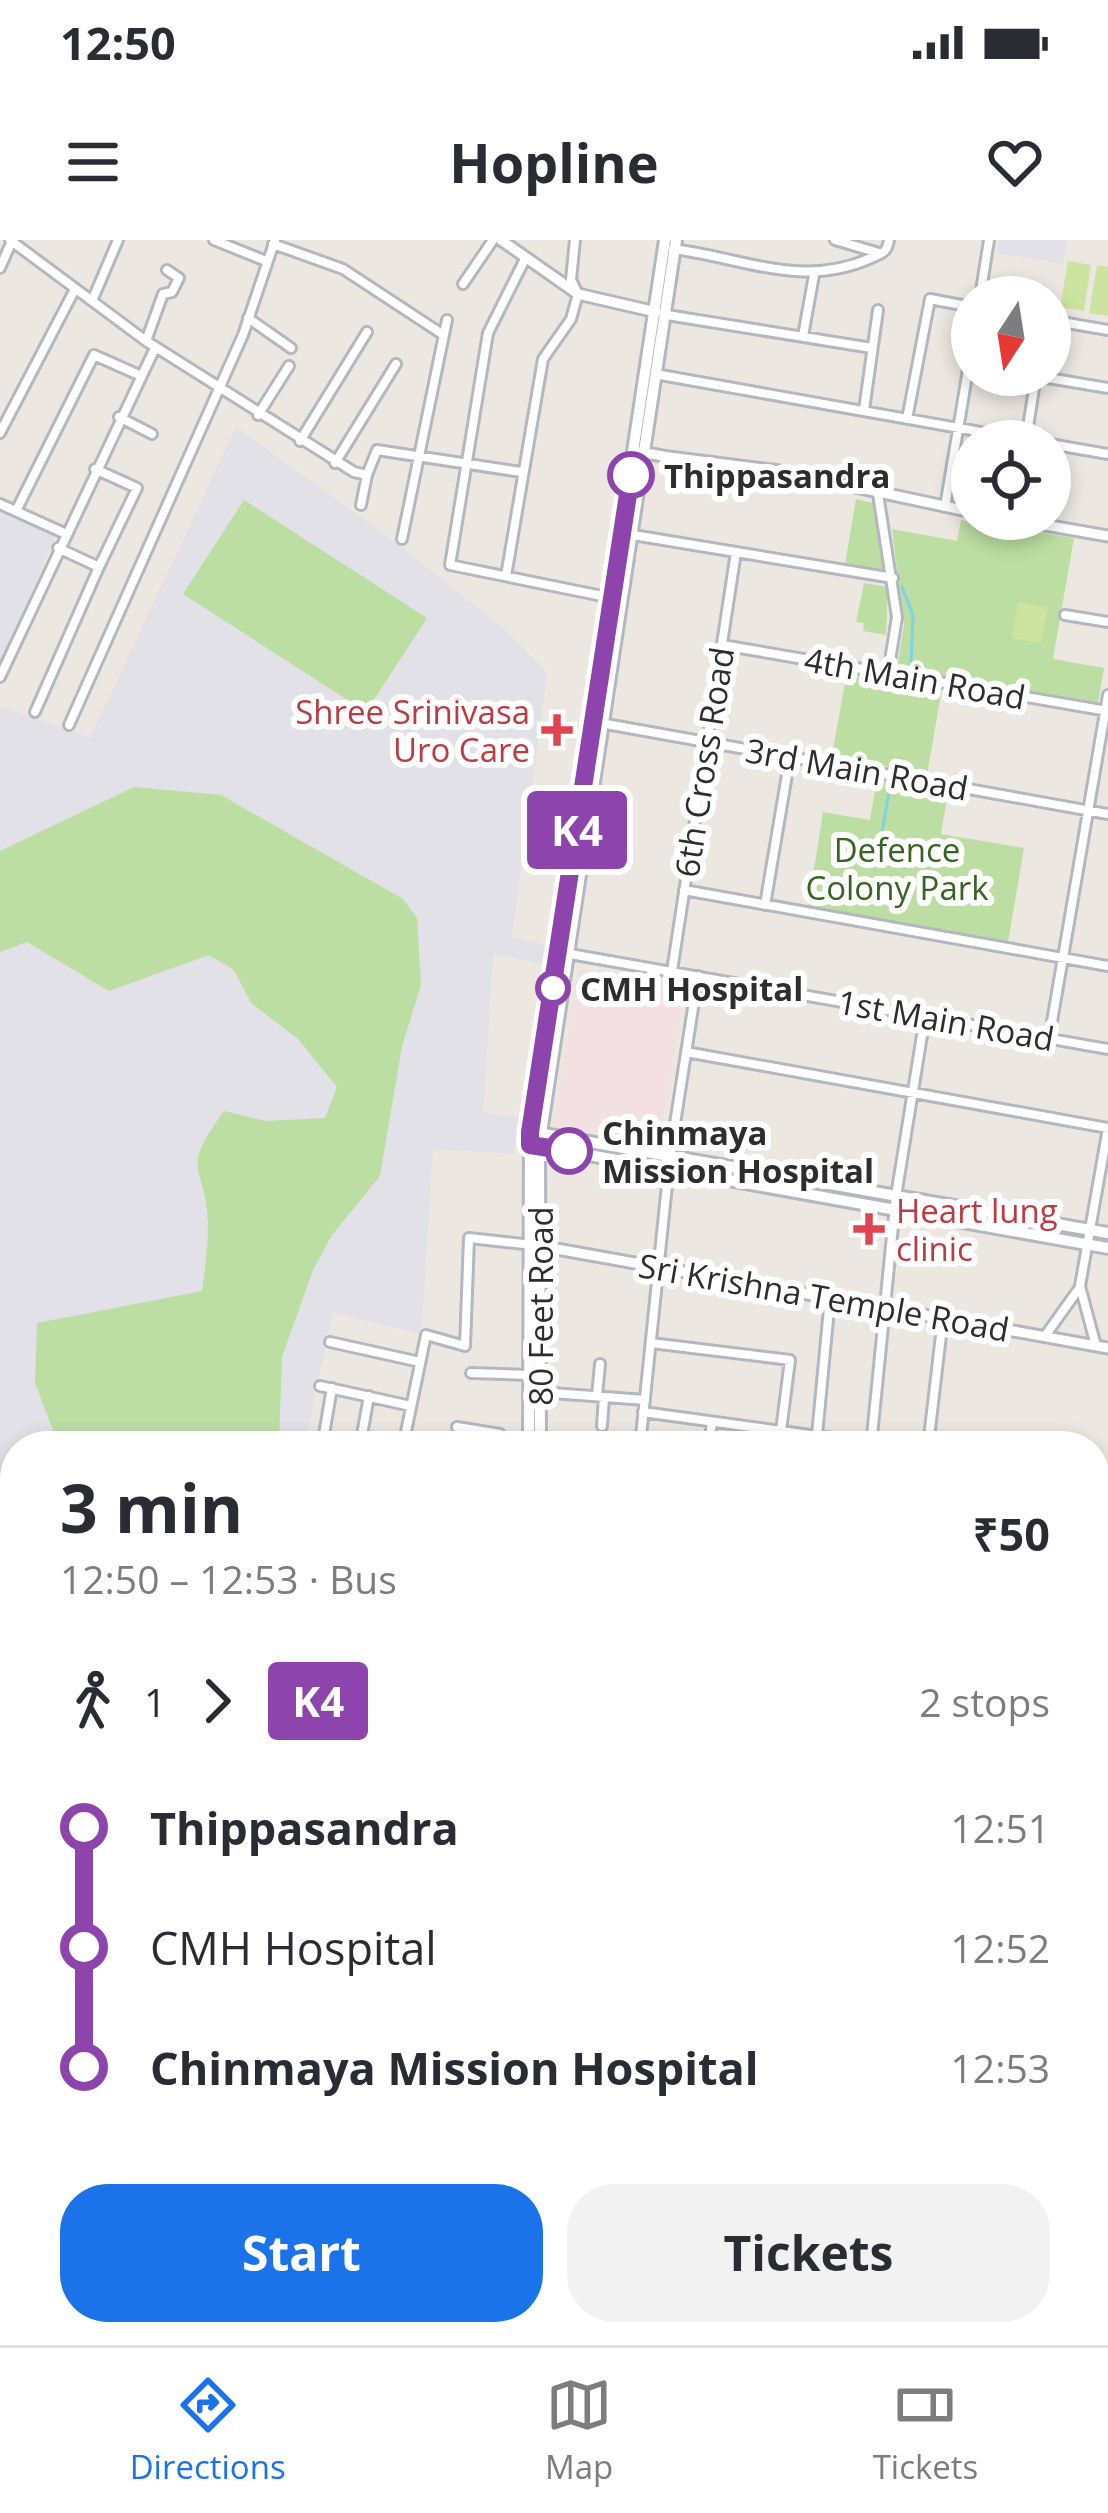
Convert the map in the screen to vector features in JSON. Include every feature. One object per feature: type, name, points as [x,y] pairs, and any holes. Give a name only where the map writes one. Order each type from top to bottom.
[{"type":"main road","name":"80 Feet Road","points":[[540,1431],[535,1139],[613,598],[671,244]]},
{"type":"main road","name":"80 Feet Road","points":[[552,1032],[571,953],[606,724],[640,452]]},
{"type":"main road","points":[[535,1139],[1108,1233]]},
{"type":"main road","points":[[669,1162],[894,1210],[1108,1248]]},
{"type":"main road","name":"80 Feet Road","points":[[530,1431],[535,1245]]},
{"type":"street","points":[[0,268],[12,240],[155,348],[335,464],[367,475]]},
{"type":"street","points":[[92,302],[118,240]]},
{"type":"street","points":[[214,240],[266,261]]},
{"type":"street","points":[[463,284],[497,240],[578,294],[872,348]]},
{"type":"street","points":[[506,576],[543,359],[571,319],[578,294],[571,280],[575,240]]},
{"type":"street","points":[[835,240],[886,248]]},
{"type":"street","points":[[983,276],[989,240]]},
{"type":"street","points":[[69,725],[219,390],[274,242],[343,269],[442,334]]},
{"type":"street","points":[[671,244],[814,275],[842,271],[886,248]]},
{"type":"street","points":[[524,261],[488,333],[450,565],[613,598]]},
{"type":"street","points":[[146,341],[164,293],[172,292],[179,278],[167,270]]},
{"type":"street","points":[[803,336],[814,275]]},
{"type":"street","points":[[0,433],[74,291]]},
{"type":"street","points":[[907,418],[930,299],[951,303]]},
{"type":"street","points":[[863,410],[878,310]]},
{"type":"street","points":[[248,318],[291,348]]},
{"type":"street","points":[[402,539],[447,320]]},
{"type":"street","points":[[1071,324],[1108,330]]},
{"type":"street","points":[[300,441],[367,332]]},
{"type":"street","points":[[0,677],[64,532],[155,348]]},
{"type":"street","points":[[16,511],[94,355],[139,375]]},
{"type":"street","points":[[335,464],[396,364]]},
{"type":"street","points":[[258,416],[289,366]]},
{"type":"street","points":[[653,374],[951,426]]},
{"type":"street","points":[[1071,382],[1108,388]]},
{"type":"street","points":[[119,417],[152,434]]},
{"type":"street","points":[[1071,448],[1108,454]]},
{"type":"street","points":[[361,505],[377,450],[521,472]]},
{"type":"street","points":[[640,452],[951,508]]},
{"type":"street","points":[[35,712],[137,488],[95,469]]},
{"type":"street","points":[[945,507],[951,473]]},
{"type":"street","points":[[878,494],[897,617],[888,673]]},
{"type":"street","points":[[0,504],[64,532]]},
{"type":"street","points":[[1071,530],[1108,536]]},
{"type":"street","points":[[633,535],[892,578]]},
{"type":"street","points":[[58,548],[99,567]]},
{"type":"street","name":"6th Cross Road","points":[[672,971],[736,552]]},
{"type":"street","points":[[1066,615],[1108,622]]},
{"type":"street","name":"4th Main Road","points":[[722,645],[1107,710]]},
{"type":"street","points":[[1049,1039],[1108,694]]},
{"type":"street","name":"3rd Main Road","points":[[606,724],[1108,814]]},
{"type":"street","points":[[765,904],[790,757]]},
{"type":"street","points":[[684,890],[1108,966]]},
{"type":"street","name":"1st Main Road","points":[[571,953],[1108,1049]]},
{"type":"street","points":[[642,1431],[669,1162],[698,976]]},
{"type":"street","points":[[872,1431],[894,1210],[925,1017]]},
{"type":"street","points":[[686,1052],[1108,1128],[1080,1286],[1045,1336]]},
{"type":"street","points":[[406,1431],[426,1335],[465,1346],[469,1238],[535,1245]]},
{"type":"street","name":"Sri Krishna Temple Road","points":[[535,1245],[1102,1347]]},
{"type":"street","points":[[1080,1286],[1102,1347]]},
{"type":"street","points":[[818,1431],[830,1298]]},
{"type":"street","points":[[930,1431],[943,1318]]},
{"type":"street","points":[[330,1342],[420,1362]]},
{"type":"street","points":[[644,1412],[782,1431],[790,1360],[650,1342]]},
{"type":"street","points":[[600,1364],[602,1426]]},
{"type":"street","points":[[471,1372],[529,1375]]},
{"type":"street","points":[[320,1385],[411,1406]]},
{"type":"street","points":[[325,1431],[332,1388]]},
{"type":"street","points":[[539,1392],[644,1400]]},
{"type":"street","points":[[363,1431],[369,1396]]},
{"type":"street","points":[[711,1431],[712,1422]]},
{"type":"street","points":[[457,1427],[482,1431]]},
{"type":"shaded area","points":[[999,240],[1067,240],[1063,264],[997,253]]},
{"type":"shaded area","points":[[236,427],[398,544],[504,629],[547,673],[512,937],[548,945],[545,964],[493,954],[483,1112],[519,1118],[514,1154],[433,1149],[421,1334],[333,1313],[307,1431],[0,1431],[0,706],[90,738]]},
{"type":"shaded area","points":[[0,510],[56,534],[0,667]]},
{"type":"shaded area","name":"Chinmaya Mission Hospital","points":[[579,969],[685,986],[660,1143],[553,1126]]},
{"type":"green space","points":[[1068,261],[1091,265],[1084,311],[1071,309],[1071,276],[1065,276]]},
{"type":"green space","points":[[1097,265],[1108,267],[1108,316],[1089,313]]},
{"type":"green space","points":[[856,499],[873,503],[883,570],[845,564]]},
{"type":"green space","points":[[244,500],[427,618],[366,712],[183,594]]},
{"type":"green space","points":[[892,529],[957,541],[1074,538],[1053,659],[1104,668],[1098,703],[897,668],[904,625]]},
{"type":"green space","points":[[864,583],[888,587],[886,635],[863,631],[864,623],[856,622]]},
{"type":"green space","points":[[1018,602],[1048,607],[1041,643],[1012,638]]},
{"type":"green space","points":[[847,672],[942,688],[927,775],[832,755]]},
{"type":"green space","name":"Defence Colony Park","points":[[877,778],[948,792],[941,834],[1024,848],[1008,942],[808,907],[823,812],[870,820]]},
{"type":"green space","points":[[134,787],[221,795],[403,899],[417,918],[421,985],[402,1046],[380,1176],[332,1235],[313,1270],[282,1357],[279,1431],[53,1431],[35,1383],[37,1323],[202,1291],[208,1225],[198,1159],[210,1132],[224,1111],[266,1121],[325,1118],[337,1087],[298,1039],[251,1003],[234,970],[209,955],[109,991],[27,942],[0,952],[0,851]]},
{"type":"waterway","points":[[902,587],[913,615],[911,663]]},
{"type":"waterway","points":[[877,861],[890,787]]},
{"type":"bus line","name":"K4","points":[[569,1151],[530,1145],[530,1132],[631,475]]},
{"type":"place","name":"Thippasandra","points":[[631,475]]},
{"type":"place","name":"Shree Srinivasa Uro Care","points":[[557,730]]},
{"type":"place","name":"CMH Hospital","points":[[553,988]]},
{"type":"place","name":"Chinmaya Mission Hospital","points":[[569,1151]]},
{"type":"place","name":"Heart lung clinic","points":[[869,1229]]}]
